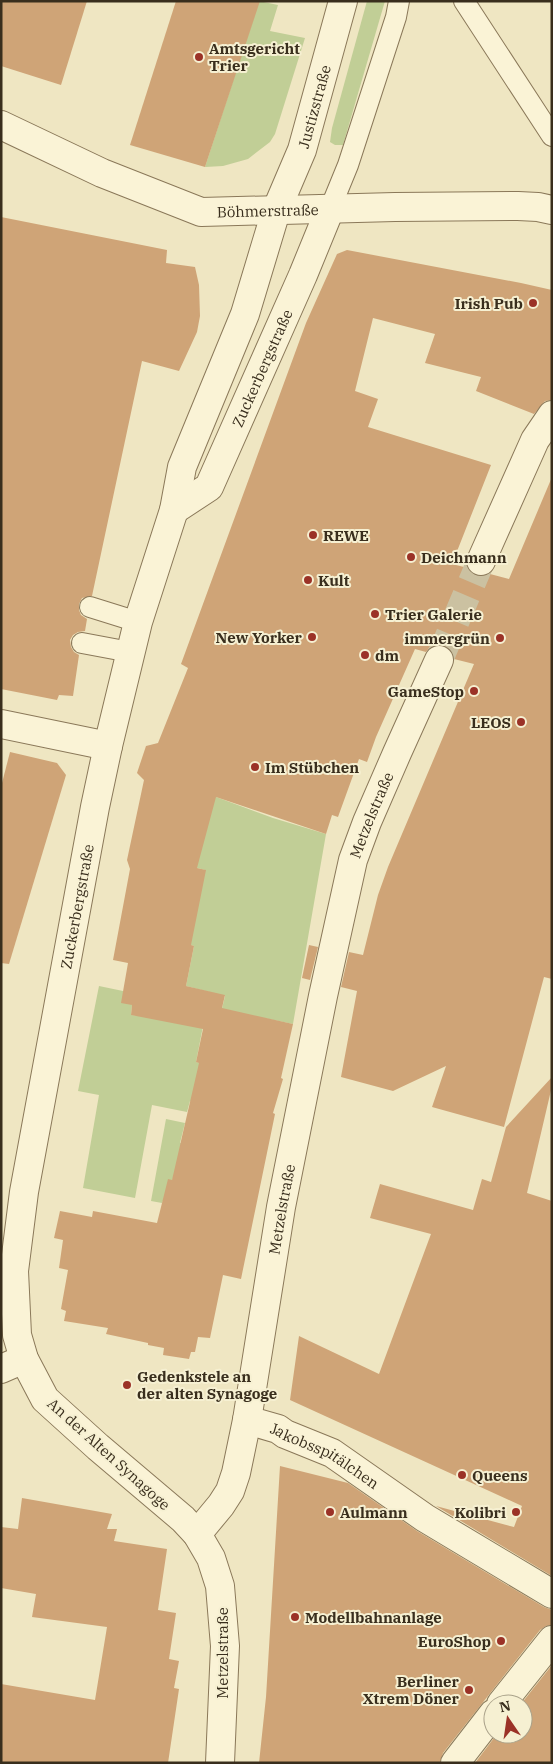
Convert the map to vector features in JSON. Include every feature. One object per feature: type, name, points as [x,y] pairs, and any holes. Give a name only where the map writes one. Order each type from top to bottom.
[{"type":"street","name":"Justizstraße","points":[[276,211],[307,135],[343,1]]},
{"type":"street","name":"Böhmerstraße","points":[[2,129],[102,173],[201,212],[518,206],[552,210]]},
{"type":"street","name":"Zuckerbergstraße","points":[[174,510],[209,487],[303,275],[330,209]]},
{"type":"street","name":"Zuckerbergstraße","points":[[14,1310],[14,1271],[24,1192],[108,746],[130,652],[174,510],[182,466],[245,314],[276,211]]},
{"type":"street","points":[[481,561],[536,440],[552,415]]},
{"type":"street","name":"Metzelstraße","points":[[220,1763],[225,1646],[224,1616],[216,1572],[208,1552],[197,1534],[230,1491],[236,1473],[247,1420],[280,1207],[353,860],[367,822],[439,660]]},
{"type":"street","points":[[1,724],[108,746]]},
{"type":"street","name":"An der Alten Synagoge","points":[[14,1310],[17,1335],[13,1364],[46,1399],[98,1447],[183,1519],[197,1534]]},
{"type":"street","name":"Jakobsspitälchen","points":[[247,1420],[278,1429],[285,1434],[332,1453],[425,1518],[552,1594]]},
{"type":"street","points":[[509,1694],[552,1640]]},
{"type":"street","points":[[455,1763],[483,1727]]},
{"type":"lane","points":[[330,209],[351,156],[400,1]]},
{"type":"lane","points":[[464,1],[552,136]]},
{"type":"lane","points":[[90,607],[138,622]]},
{"type":"lane","points":[[82,643],[130,652]]},
{"type":"green space","points":[[259,1],[278,5],[270,31],[305,38],[275,134],[270,142],[248,159],[223,166],[205,167]]},
{"type":"green space","points":[[367,1],[385,1],[343,145],[335,145],[330,142],[332,128]]},
{"type":"green space","points":[[200,791],[273,818],[326,834],[293,1024],[264,1018],[218,1025],[225,996],[186,986],[194,946],[190,945],[205,870],[194,867]]},
{"type":"green space","points":[[99,986],[123,991],[132,1005],[131,1015],[204,1021],[196,1062],[212,1065],[203,1103],[190,1101],[187,1112],[152,1105],[135,1198],[83,1188],[99,1095],[78,1091]]},
{"type":"green space","points":[[166,1119],[185,1123],[180,1143],[188,1144],[162,1203],[151,1201]]},
{"type":"building","points":[[1,1],[87,1],[61,85],[1,66]]},
{"type":"building","points":[[176,1],[260,1],[205,167],[130,145]]},
{"type":"building","points":[[1,217],[167,250],[166,263],[195,267],[199,285],[200,316],[197,332],[179,371],[142,361],[92,596],[82,598],[79,604],[81,615],[87,619],[85,631],[73,635],[70,640],[74,652],[79,655],[73,696],[59,695],[57,700],[1,689]]},
{"type":"building","points":[[347,250],[552,290],[552,400],[545,401],[534,414],[476,391],[481,377],[425,363],[435,334],[373,318],[355,391],[378,399],[368,427],[491,465],[452,564],[468,568],[475,575],[483,576],[490,574],[509,579],[552,477],[552,979],[544,977],[504,1127],[432,1107],[446,1066],[393,1091],[341,1077],[357,991],[341,987],[349,952],[363,955],[378,895],[388,867],[474,664],[454,659],[452,651],[446,646],[437,645],[430,647],[426,652],[415,649],[367,762],[359,759],[338,817],[332,815],[326,834],[216,797],[197,868],[206,870],[191,945],[194,946],[186,986],[225,995],[222,1008],[293,1024],[281,1078],[283,1079],[273,1113],[275,1114],[241,1279],[223,1275],[210,1338],[198,1337],[195,1352],[191,1352],[189,1359],[163,1355],[164,1348],[106,1334],[108,1328],[64,1321],[66,1311],[61,1309],[68,1270],[59,1268],[63,1240],[54,1238],[60,1211],[92,1217],[93,1211],[157,1223],[168,1179],[172,1180],[199,1063],[196,1062],[203,1029],[131,1015],[132,1005],[121,1003],[128,963],[113,960],[130,869],[127,860],[144,780],[137,773],[146,746],[158,743],[188,668],[181,664],[306,323],[337,254]]},
{"type":"building","points":[[10,752],[57,763],[66,775],[9,964],[1,963],[1,787]]},
{"type":"building","points":[[309,945],[318,947],[310,980],[302,978]]},
{"type":"building","points":[[552,1077],[552,1086],[527,1193],[552,1201],[552,1576],[436,1506],[514,1527],[522,1506],[290,1400],[299,1336],[379,1374],[431,1234],[370,1218],[380,1184],[473,1210],[482,1179],[491,1182],[506,1127]]},
{"type":"building","points":[[280,1466],[348,1483],[417,1531],[552,1610],[552,1625],[540,1630],[490,1694],[483,1694],[483,1702],[443,1753],[440,1763],[259,1763],[266,1697]]},
{"type":"building","points":[[22,1498],[112,1514],[107,1529],[117,1529],[114,1541],[167,1549],[158,1610],[176,1613],[169,1659],[179,1661],[174,1688],[179,1689],[168,1763],[1,1763],[1,1684],[95,1700],[107,1627],[32,1617],[36,1594],[1,1588],[1,1527],[18,1529]]},
{"type":"building","points":[[552,1665],[552,1763],[475,1763],[489,1744],[533,1744],[533,1694],[529,1694]]},
{"type":"tunnel","points":[[439,660],[481,561]]},
{"type":"place","name":"Amtsgericht Trier","points":[[199,57]]},
{"type":"place","name":"Irish Pub","points":[[533,303]]},
{"type":"place","name":"REWE","points":[[313,535]]},
{"type":"place","name":"Deichmann","points":[[411,557]]},
{"type":"place","name":"Kult","points":[[308,580]]},
{"type":"place","name":"Trier Galerie","points":[[375,614]]},
{"type":"place","name":"New Yorker","points":[[312,637]]},
{"type":"place","name":"immergrün","points":[[500,638]]},
{"type":"place","name":"dm","points":[[365,655]]},
{"type":"place","name":"GameStop","points":[[474,691]]},
{"type":"place","name":"LEOS","points":[[521,722]]},
{"type":"place","name":"Im Stübchen","points":[[255,767]]},
{"type":"place","name":"Gedenkstele an der alten Synagoge","points":[[127,1385]]},
{"type":"place","name":"Queens","points":[[462,1475]]},
{"type":"place","name":"Aulmann","points":[[330,1512]]},
{"type":"place","name":"Kolibri","points":[[516,1512]]},
{"type":"place","name":"Modellbahnanlage","points":[[295,1617]]},
{"type":"place","name":"EuroShop","points":[[501,1641]]},
{"type":"place","name":"Berliner Xtrem Döner","points":[[469,1690]]}]
